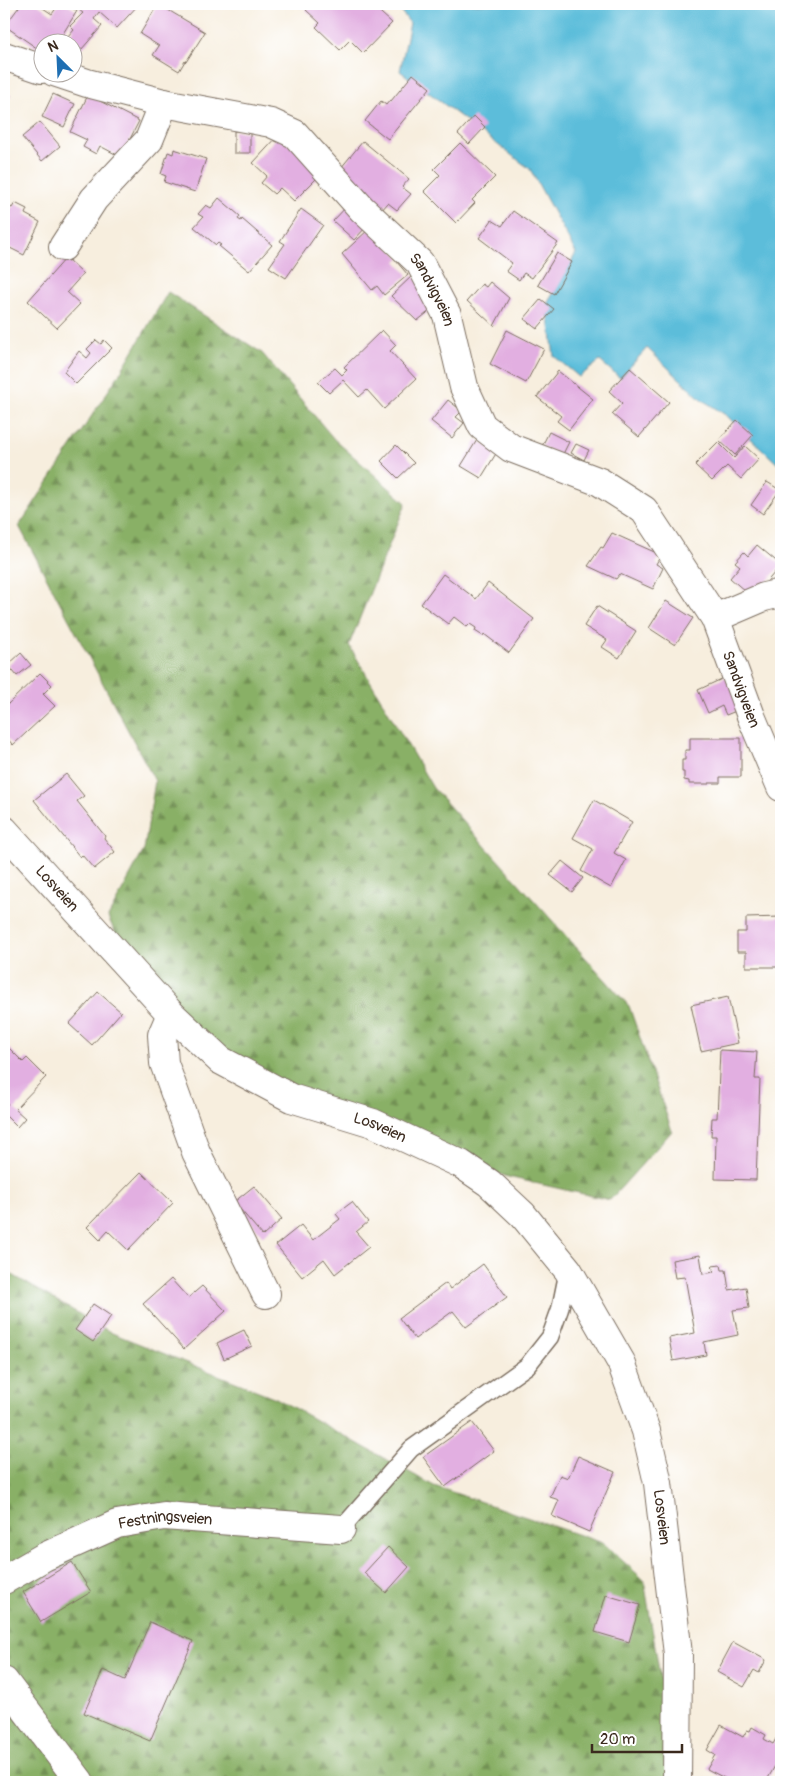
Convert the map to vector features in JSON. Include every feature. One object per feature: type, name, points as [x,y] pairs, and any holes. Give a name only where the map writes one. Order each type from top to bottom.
[{"type":"street","points":[[4,56],[32,65]]},
{"type":"street","name":"Sandvigveien","points":[[82,81],[164,104],[271,123],[295,134],[362,209],[420,263],[447,315],[464,387],[482,426],[511,448],[600,482],[644,510],[715,618],[751,716],[781,787]]},
{"type":"street","points":[[62,248],[94,199],[149,140],[164,104]]},
{"type":"street","points":[[715,618],[764,597],[781,594]]},
{"type":"street","name":"Losveien","points":[[4,830],[171,1014],[220,1060],[290,1098],[373,1123],[461,1164],[489,1183],[523,1215],[568,1270],[621,1362],[646,1431],[658,1483],[678,1654],[678,1782]]},
{"type":"street","points":[[171,1014],[162,1036],[164,1063],[196,1152],[266,1294]]},
{"type":"street","name":"Festningsveien","points":[[4,1580],[44,1557],[117,1524],[164,1516],[341,1529]]},
{"type":"street","points":[[4,1681],[80,1782]]},
{"type":"lane","points":[[341,1529],[411,1449],[527,1366],[550,1337],[560,1309],[568,1270]]},
{"type":"green space","points":[[168,292],[262,353],[334,439],[406,503],[349,645],[433,788],[629,1006],[672,1131],[610,1200],[508,1177],[352,1121],[220,1051],[141,989],[108,917],[144,850],[155,781],[19,526],[120,373]]},
{"type":"green space","points":[[4,1270],[112,1333],[276,1398],[434,1486],[603,1543],[644,1580],[673,1755],[674,1782],[4,1782]]},
{"type":"water","points":[[395,4],[781,4],[781,467],[727,416],[701,399],[647,348],[620,378],[600,361],[579,377],[554,356],[547,304],[576,253],[530,169],[400,71],[410,23]]},
{"type":"building","points":[[21,4],[37,4],[52,14],[59,4],[66,4],[77,11],[64,32],[32,32],[32,45],[5,26]]},
{"type":"building","points":[[85,4],[139,4],[117,28],[99,12],[94,19],[102,26],[82,49],[82,32],[72,32],[74,30],[70,26],[83,13],[79,10]]},
{"type":"building","points":[[158,4],[205,32],[179,71],[153,55],[159,46],[140,34]]},
{"type":"building","points":[[312,4],[371,4],[392,23],[363,53],[350,40],[340,50],[316,27],[320,23],[306,10]]},
{"type":"building","points":[[413,74],[430,88],[388,139],[365,121],[381,101],[386,105],[391,101]]},
{"type":"building","points":[[4,90],[11,95],[4,106]]},
{"type":"building","points":[[53,94],[75,104],[64,127],[42,117]]},
{"type":"building","points":[[88,95],[139,121],[121,157],[100,146],[96,154],[83,147],[87,140],[70,132]]},
{"type":"building","points":[[474,116],[485,127],[469,144],[458,134]]},
{"type":"building","points":[[40,122],[60,146],[42,161],[22,137]]},
{"type":"building","points":[[234,131],[250,132],[250,153],[234,153]]},
{"type":"building","points":[[279,135],[321,174],[294,201],[280,188],[274,194],[261,183],[267,176],[253,163]]},
{"type":"building","points":[[363,141],[409,179],[402,187],[411,194],[397,210],[388,203],[381,211],[336,174]]},
{"type":"building","points":[[460,143],[495,177],[472,200],[475,203],[456,223],[424,191],[440,175],[434,169]]},
{"type":"building","points":[[174,149],[206,159],[195,192],[164,182],[166,176],[161,174],[168,152],[173,154]]},
{"type":"building","points":[[219,198],[240,216],[238,219],[241,221],[242,219],[272,245],[249,271],[219,246],[221,245],[218,243],[216,245],[194,227],[203,217],[198,214],[206,205],[211,208]]},
{"type":"building","points":[[15,203],[27,209],[25,214],[40,222],[24,255],[4,245],[4,208],[6,205],[12,208]]},
{"type":"building","points":[[348,205],[369,224],[354,240],[333,221]]},
{"type":"building","points":[[301,209],[323,225],[286,278],[269,267],[285,244],[280,241]]},
{"type":"building","points":[[513,211],[558,243],[532,278],[524,273],[519,280],[506,271],[512,263],[479,238],[492,220],[502,226]]},
{"type":"building","points":[[369,229],[400,258],[396,261],[408,275],[384,295],[377,286],[372,290],[342,254]]},
{"type":"building","points":[[557,253],[572,262],[554,294],[538,285]]},
{"type":"building","points":[[66,258],[83,274],[67,292],[80,304],[57,328],[28,301]]},
{"type":"building","points":[[413,275],[436,306],[417,321],[391,296]]},
{"type":"building","points":[[490,282],[509,298],[494,326],[467,301],[482,284],[486,287]]},
{"type":"building","points":[[541,299],[554,309],[537,329],[524,319]]},
{"type":"building","points":[[382,330],[396,345],[390,351],[416,379],[384,409],[367,390],[359,397],[343,380],[329,393],[318,382],[335,368],[342,375],[347,370],[344,367]]},
{"type":"building","points":[[507,330],[544,349],[526,383],[490,364]]},
{"type":"building","points":[[96,340],[101,344],[104,340],[112,348],[76,384],[64,372],[79,351],[87,358],[91,353],[87,349]]},
{"type":"building","points":[[630,368],[669,402],[639,437],[612,414],[622,403],[609,391]]},
{"type":"building","points":[[558,371],[593,399],[569,430],[557,421],[561,416],[537,397]]},
{"type":"building","points":[[448,400],[462,411],[456,417],[464,423],[452,438],[431,421]]},
{"type":"building","points":[[737,420],[753,435],[735,455],[719,440]]},
{"type":"building","points":[[549,432],[569,442],[562,456],[542,446]]},
{"type":"building","points":[[477,440],[497,452],[481,478],[461,466]]},
{"type":"building","points":[[718,442],[734,458],[745,446],[759,459],[741,479],[727,466],[712,481],[695,465]]},
{"type":"building","points":[[576,444],[589,450],[584,460],[571,453]]},
{"type":"building","points":[[396,445],[414,463],[398,478],[381,461]]},
{"type":"building","points":[[767,482],[780,490],[763,514],[751,505]]},
{"type":"building","points":[[612,533],[661,555],[656,564],[663,568],[653,589],[620,574],[616,579],[588,566],[601,547],[603,548]]},
{"type":"building","points":[[757,545],[781,565],[753,598],[730,578],[740,566],[735,562],[744,552],[748,556]]},
{"type":"building","points":[[443,574],[476,599],[488,583],[534,619],[509,653],[484,634],[483,636],[475,631],[476,628],[470,624],[467,627],[454,617],[448,624],[421,604]]},
{"type":"building","points":[[666,601],[693,618],[675,645],[649,628]]},
{"type":"building","points":[[597,606],[636,631],[619,658],[602,647],[607,640],[584,626]]},
{"type":"building","points":[[21,653],[31,665],[17,676],[8,665]]},
{"type":"building","points":[[40,673],[52,685],[43,694],[55,706],[13,745],[4,735],[4,703],[6,701],[8,704]]},
{"type":"building","points":[[726,677],[741,709],[726,715],[722,706],[708,713],[698,690]]},
{"type":"building","points":[[690,738],[741,738],[741,777],[720,777],[720,783],[689,784],[689,781],[684,780],[682,760],[685,760],[685,750],[690,750]]},
{"type":"building","points":[[66,774],[84,796],[77,801],[105,836],[104,838],[115,852],[94,869],[82,855],[80,857],[34,800]]},
{"type":"building","points":[[594,800],[632,822],[614,853],[626,860],[611,888],[581,871],[593,849],[573,838]]},
{"type":"building","points":[[562,861],[583,878],[572,892],[550,875]]},
{"type":"building","points":[[781,917],[781,967],[746,967],[746,952],[737,952],[737,932],[746,932],[746,918]]},
{"type":"building","points":[[98,992],[121,1012],[92,1045],[69,1024]]},
{"type":"building","points":[[728,997],[738,1043],[701,1051],[691,1005]]},
{"type":"building","points":[[4,1043],[23,1062],[27,1058],[46,1077],[15,1109],[25,1118],[17,1127],[4,1114],[4,1107],[8,1104],[4,1100]]},
{"type":"building","points":[[720,1050],[757,1052],[755,1079],[760,1079],[756,1180],[715,1179],[716,1136],[711,1136],[712,1118],[717,1118]]},
{"type":"building","points":[[141,1172],[173,1203],[128,1250],[108,1231],[100,1240],[87,1227]]},
{"type":"building","points":[[254,1186],[282,1219],[263,1236],[234,1202]]},
{"type":"building","points":[[352,1202],[368,1222],[356,1232],[369,1247],[335,1274],[324,1259],[302,1277],[276,1245],[301,1225],[313,1240],[340,1219],[336,1214]]},
{"type":"building","points":[[700,1255],[703,1274],[714,1272],[712,1266],[721,1265],[722,1270],[726,1270],[729,1290],[746,1287],[749,1308],[733,1310],[738,1335],[704,1342],[706,1355],[673,1361],[669,1338],[695,1333],[685,1277],[675,1278],[672,1260]]},
{"type":"building","points":[[483,1264],[507,1297],[466,1327],[453,1311],[415,1339],[399,1318],[446,1283],[450,1289]]},
{"type":"building","points":[[171,1279],[188,1298],[202,1286],[226,1311],[184,1349],[143,1304]]},
{"type":"building","points":[[93,1304],[111,1316],[93,1342],[75,1330]]},
{"type":"building","points":[[244,1330],[252,1346],[224,1359],[217,1343]]},
{"type":"building","points":[[472,1422],[494,1451],[445,1487],[423,1457]]},
{"type":"building","points":[[578,1456],[615,1472],[589,1532],[552,1516],[559,1500],[550,1497],[560,1475],[568,1478]]},
{"type":"building","points":[[388,1547],[409,1567],[386,1593],[364,1573]]},
{"type":"building","points":[[72,1562],[91,1592],[41,1622],[23,1592]]},
{"type":"building","points":[[606,1595],[640,1605],[629,1642],[595,1632]]},
{"type":"building","points":[[150,1622],[193,1641],[150,1741],[84,1713],[103,1670],[125,1680]]},
{"type":"building","points":[[733,1642],[766,1660],[759,1673],[754,1670],[744,1687],[717,1672]]},
{"type":"building","points":[[721,1725],[743,1737],[747,1730],[750,1731],[752,1727],[766,1735],[764,1739],[773,1744],[777,1737],[781,1740],[781,1764],[780,1766],[776,1764],[766,1782],[732,1782],[707,1769],[715,1755],[707,1750]]}]
